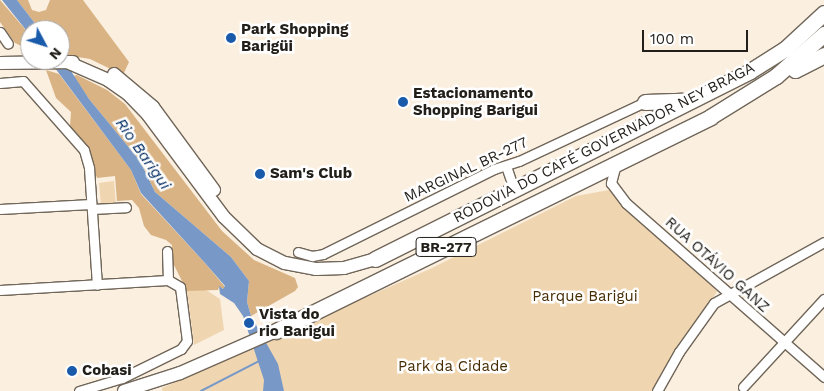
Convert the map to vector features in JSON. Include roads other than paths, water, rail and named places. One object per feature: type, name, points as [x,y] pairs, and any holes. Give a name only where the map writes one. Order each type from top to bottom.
[{"type":"highway","name":"RODOVIA DO CAFÉ GOVERNADOR NEY BRAGA","points":[[375,259],[769,60],[824,13]]},
{"type":"highway","name":"RODOVIA DO CAFÉ GOVERNADOR NEY BRAGA","points":[[276,331],[710,117],[776,76],[824,34]]},
{"type":"highway","points":[[710,117],[824,55]]},
{"type":"highway","points":[[645,102],[694,99]]},
{"type":"main road","points":[[0,63],[20,62]]},
{"type":"main road","points":[[70,63],[108,80],[128,94],[148,115],[224,217],[257,249],[285,263],[316,269],[344,268],[375,259]]},
{"type":"main road","points":[[124,391],[180,373],[276,331]]},
{"type":"street","points":[[0,32],[8,44]]},
{"type":"street","points":[[0,83],[23,81],[44,102],[84,150],[92,207],[97,285]]},
{"type":"street","name":"MARGINAL BR-277","points":[[298,252],[318,256],[645,102]]},
{"type":"street","name":"RUA OTÁVIO GANZ","points":[[616,164],[611,183],[626,203],[824,377]]},
{"type":"street","points":[[506,166],[514,189]]},
{"type":"street","points":[[0,209],[126,207]]},
{"type":"street","points":[[657,391],[699,321],[714,303],[824,242]]},
{"type":"street","points":[[79,391],[129,376],[181,349],[187,341],[181,291],[172,281],[167,250]]},
{"type":"street","points":[[0,290],[172,281]]},
{"type":"street","points":[[743,387],[824,299]]},
{"type":"water","points":[[2,0],[17,0],[32,20],[20,20],[20,22]]},
{"type":"water","points":[[56,70],[70,70],[89,99],[140,161],[155,192],[231,257],[249,281],[247,302],[251,316],[278,364],[284,391],[263,391],[264,380],[243,316],[234,303],[220,294],[219,286],[223,289],[225,286],[141,193],[131,170]]},
{"type":"waterway","points":[[201,391],[261,360]]},
{"type":"place","name":"Park Shopping Barigüi","points":[[231,38]]},
{"type":"place","name":"Estacionamento Shopping Barigui","points":[[403,102]]},
{"type":"place","name":"Sam's Club","points":[[260,174]]},
{"type":"place","name":"Vista do rio Barigui","points":[[249,323]]},
{"type":"place","name":"Cobasi","points":[[72,371]]},
{"type":"water label","name":"Rio Barigui","points":[[143,154]]},
{"type":"park label","name":"Parque Barigui","points":[[585,297]]},
{"type":"park label","name":"Park da Cidade","points":[[453,367]]}]
